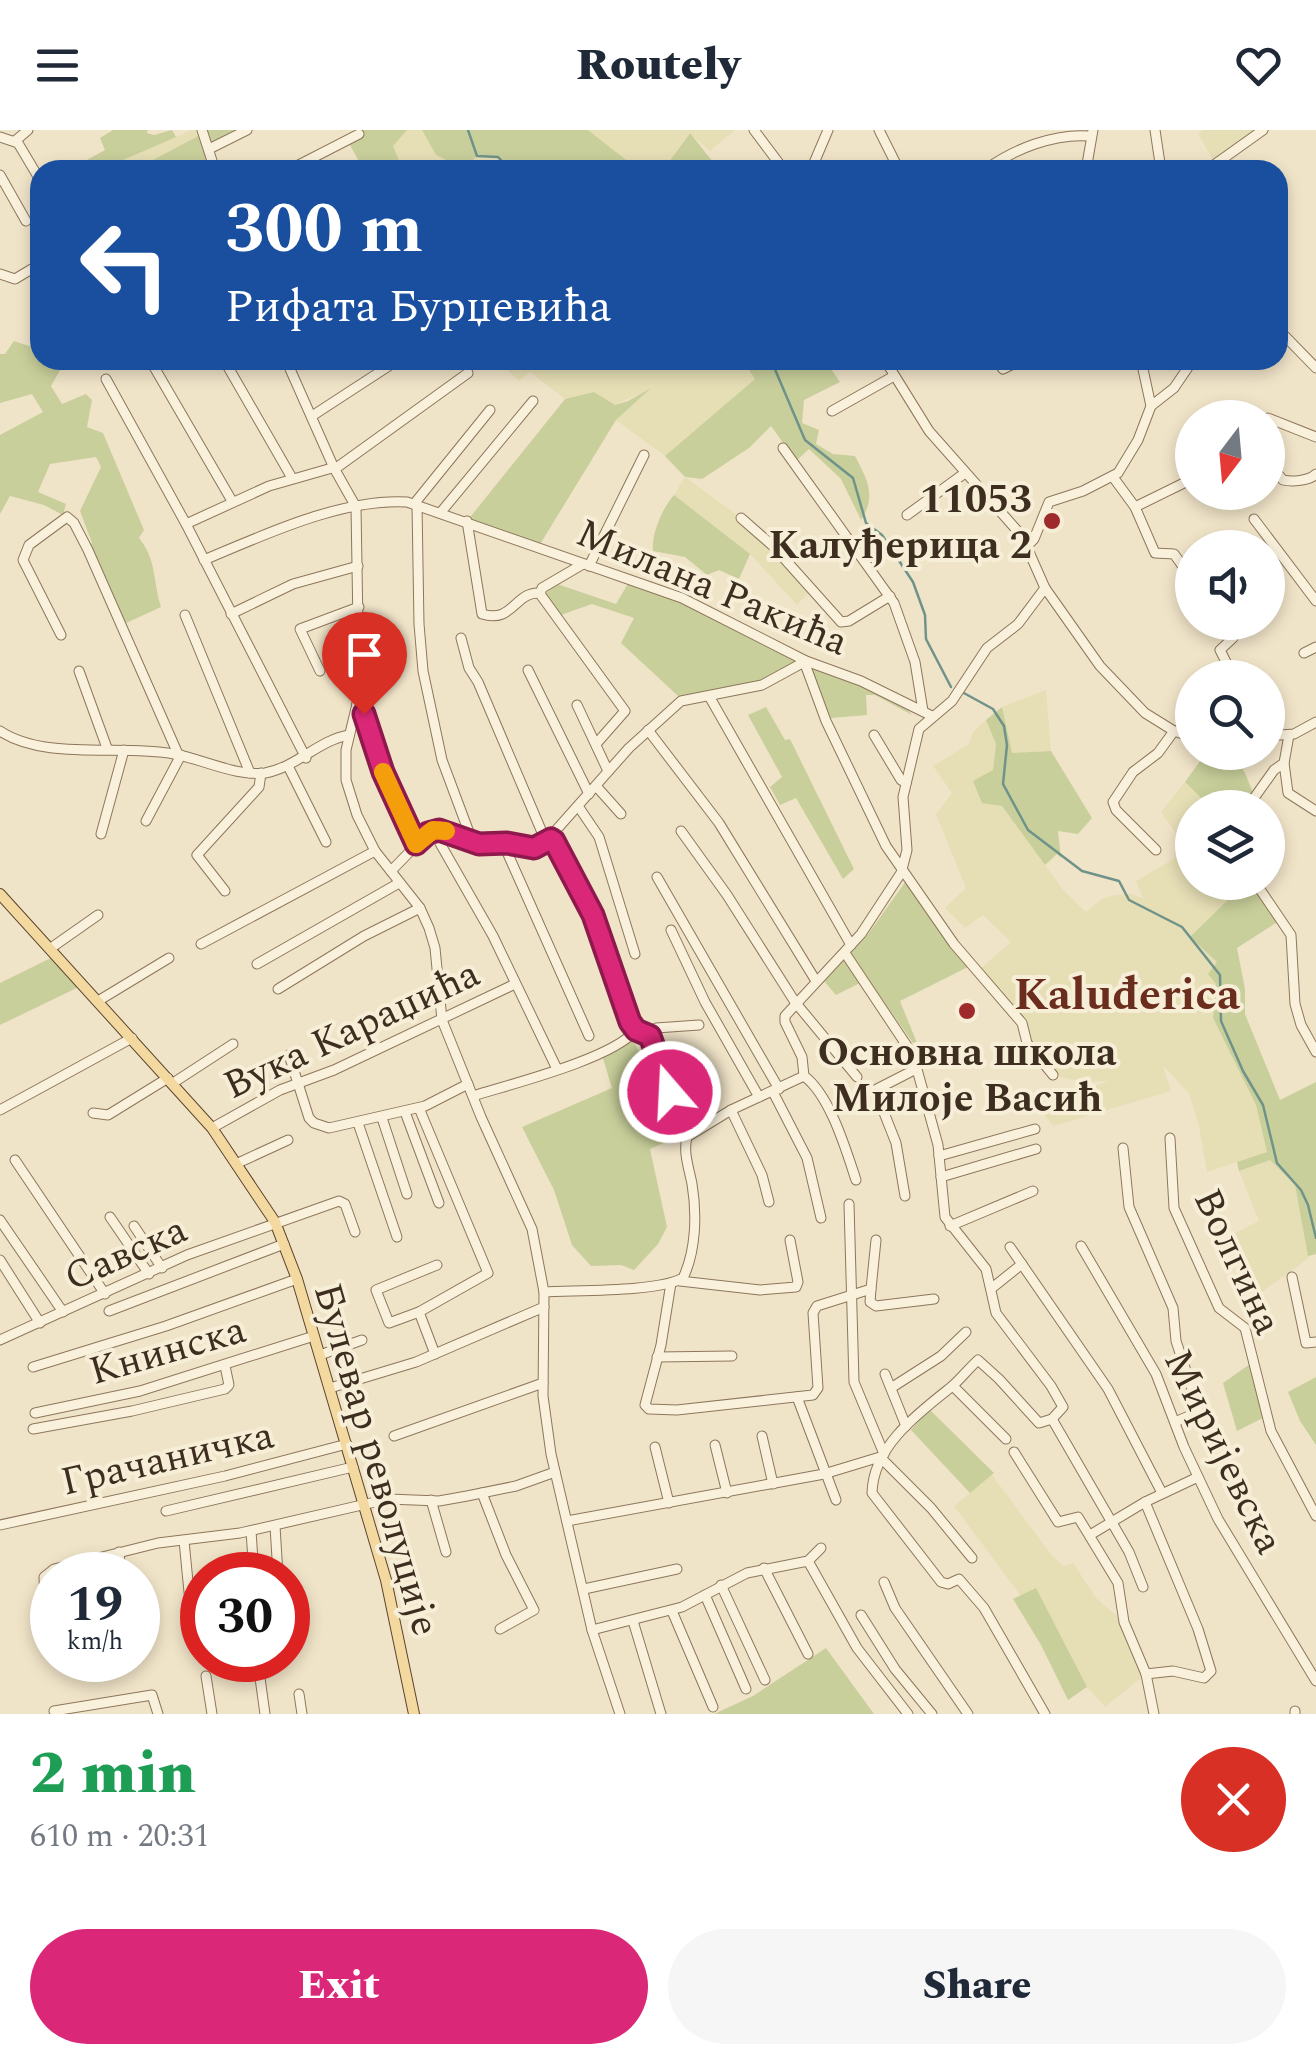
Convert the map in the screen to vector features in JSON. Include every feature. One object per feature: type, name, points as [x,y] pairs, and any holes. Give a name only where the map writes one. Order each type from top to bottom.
[{"type":"main road","name":"Булевар револуције","points":[[0,894],[212,1128],[275,1222],[297,1278],[364,1504],[393,1609],[414,1714]]},
{"type":"street","points":[[15,141],[28,130]]},
{"type":"street","points":[[202,130],[212,160]]},
{"type":"street","points":[[208,149],[247,130]]},
{"type":"street","points":[[754,130],[776,160]]},
{"type":"street","points":[[814,160],[828,130]]},
{"type":"street","points":[[879,130],[894,160]]},
{"type":"street","points":[[1038,130],[1044,142]]},
{"type":"street","points":[[1155,130],[1159,160]]},
{"type":"street","points":[[1221,160],[1263,130]]},
{"type":"street","points":[[1002,160],[1044,142],[1092,133],[1088,160]]},
{"type":"street","points":[[308,160],[359,134]]},
{"type":"street","points":[[0,138],[15,141],[30,164]]},
{"type":"street","points":[[0,176],[26,221]]},
{"type":"street","points":[[0,274],[15,279],[30,270]]},
{"type":"street","points":[[1288,339],[1316,368]]},
{"type":"street","points":[[156,370],[232,502]]},
{"type":"street","points":[[230,370],[292,478]]},
{"type":"street","points":[[291,370],[356,508],[358,704],[344,761],[346,780],[357,815],[375,851],[420,908],[435,948],[442,1020],[472,1096],[527,1213],[544,1292],[544,1384],[554,1472],[592,1630],[620,1714]]},
{"type":"street","points":[[312,416],[383,370]]},
{"type":"street","points":[[891,370],[929,431],[1017,530],[1045,588],[1125,695],[1174,731],[1158,753],[1132,772],[1112,802],[1156,850]]},
{"type":"street","points":[[1143,370],[1152,406]]},
{"type":"street","points":[[1026,546],[1034,540],[1050,502],[1113,477],[1128,458],[1152,406],[1174,388],[1186,370]]},
{"type":"street","points":[[186,524],[292,478],[334,468],[468,373]]},
{"type":"street","points":[[832,411],[894,376]]},
{"type":"street","points":[[106,379],[186,524],[306,758]]},
{"type":"street","points":[[442,512],[533,401]]},
{"type":"street","points":[[474,842],[442,760],[423,670],[418,624],[416,504],[490,410]]},
{"type":"street","points":[[1285,424],[1316,437]]},
{"type":"street","points":[[783,448],[890,596],[915,662],[928,714]]},
{"type":"street","points":[[596,744],[626,712],[540,592],[586,564],[644,455]]},
{"type":"street","points":[[908,515],[965,473]]},
{"type":"street","points":[[1285,480],[1316,474]]},
{"type":"street","points":[[1113,477],[1136,507],[1154,553],[1175,555]]},
{"type":"street","points":[[1136,507],[1175,488]]},
{"type":"street","name":"Милана Ракића","points":[[204,560],[264,535],[356,508],[396,502],[416,504],[682,598],[805,663],[861,681],[928,714]]},
{"type":"street","points":[[62,636],[22,560],[29,545],[66,517],[71,519],[88,550],[179,755]]},
{"type":"street","points":[[741,518],[773,546],[840,622],[890,596]]},
{"type":"street","points":[[1254,519],[1316,601]]},
{"type":"street","name":"Милана Ракића","points":[[467,521],[482,614],[499,616],[529,593],[540,592]]},
{"type":"street","points":[[231,614],[294,584],[358,566]]},
{"type":"street","points":[[856,1180],[839,1131],[814,1086],[804,1076],[805,1064],[784,1020],[795,1002],[848,949],[884,902],[903,869],[907,850],[902,811],[906,784],[916,734],[928,714],[952,700],[987,648],[1018,624],[1045,588]]},
{"type":"street","points":[[320,670],[301,627],[359,606]]},
{"type":"street","points":[[185,615],[259,787],[197,854],[225,891]]},
{"type":"street","points":[[461,638],[469,668],[549,842],[582,889],[630,1022],[636,1030],[648,1034]]},
{"type":"street","points":[[1225,660],[1220,650],[1231,640]]},
{"type":"street","points":[[1304,653],[1316,647]]},
{"type":"street","points":[[390,871],[433,830],[444,830],[474,842],[534,848],[549,842],[608,771],[684,699],[762,685],[805,663],[826,721],[876,826],[954,944],[1022,1023],[1027,1042],[1053,1075]]},
{"type":"street","points":[[528,670],[592,790],[621,814]]},
{"type":"street","points":[[79,671],[107,748]]},
{"type":"street","points":[[709,696],[848,949],[912,1051],[933,1122],[944,1213],[950,1226],[978,1256],[992,1288],[996,1313],[1062,1404],[1062,1410],[1052,1419],[1039,1423],[980,1360],[953,1386],[926,1404],[906,1426],[882,1455],[872,1490],[941,1582],[948,1584],[959,1579],[984,1608],[1045,1714]]},
{"type":"street","points":[[358,704],[416,844]]},
{"type":"street","points":[[577,705],[608,771]]},
{"type":"street","points":[[1285,736],[1316,722]]},
{"type":"street","points":[[648,730],[711,812],[816,981]]},
{"type":"street","points":[[0,731],[33,746],[179,755],[255,773],[288,766],[349,734]]},
{"type":"street","points":[[874,735],[906,784]]},
{"type":"street","points":[[1285,758],[1289,736]]},
{"type":"street","points":[[101,834],[124,750]]},
{"type":"street","points":[[146,820],[179,755]]},
{"type":"street","points":[[288,766],[326,842]]},
{"type":"street","points":[[1285,770],[1288,793],[1316,811]]},
{"type":"street","points":[[578,806],[599,838],[635,954]]},
{"type":"street","points":[[433,830],[480,912],[557,1069]]},
{"type":"street","points":[[681,831],[795,1002],[857,1076]]},
{"type":"street","points":[[503,843],[590,1036]]},
{"type":"street","points":[[201,944],[375,851]]},
{"type":"street","points":[[656,876],[776,1091],[807,1158],[822,1218]]},
{"type":"street","points":[[258,964],[400,883]]},
{"type":"street","points":[[1268,900],[1290,930],[1296,1004],[1301,1025],[1316,1052]]},
{"type":"street","points":[[278,989],[364,936],[420,908]]},
{"type":"street","points":[[51,948],[98,915]]},
{"type":"street","points":[[671,930],[705,1002],[759,1097]]},
{"type":"street","points":[[98,1000],[169,958]]},
{"type":"street","name":"Вука Караџића","points":[[212,1128],[280,1090],[515,984]]},
{"type":"street","points":[[648,1034],[656,1028],[699,1025]]},
{"type":"street","points":[[472,1096],[602,1052],[636,1030]]},
{"type":"street","points":[[648,1034],[687,1137],[685,1152],[694,1212],[688,1264],[675,1282],[646,1395],[648,1408],[677,1410],[812,1395],[818,1388],[813,1310],[870,1290]]},
{"type":"street","points":[[0,1110],[132,1038]]},
{"type":"street","points":[[93,1112],[108,1115],[232,1044]]},
{"type":"street","points":[[289,1055],[314,1123],[328,1128],[420,1108],[468,1084]]},
{"type":"street","points":[[905,1196],[896,1143],[876,1090],[916,1068]]},
{"type":"street","points":[[687,1137],[730,1110],[804,1076]]},
{"type":"street","points":[[420,1108],[488,1273],[419,1312],[389,1323],[376,1290],[438,1265]]},
{"type":"street","points":[[730,1110],[762,1175],[769,1202]]},
{"type":"street","points":[[405,1112],[439,1203]]},
{"type":"street","points":[[382,1118],[407,1194]]},
{"type":"street","points":[[358,1124],[397,1237]]},
{"type":"street","points":[[939,1156],[1035,1129]]},
{"type":"street","name":"Волгина","points":[[1170,1138],[1174,1208],[1219,1308],[1245,1328],[1271,1431],[1316,1516]]},
{"type":"street","points":[[238,1163],[288,1140]]},
{"type":"street","points":[[1123,1148],[1129,1207],[1173,1308],[1176,1341],[1198,1407],[1194,1414],[1175,1422]]},
{"type":"street","points":[[941,1177],[1036,1150]]},
{"type":"street","points":[[16,1160],[106,1294]]},
{"type":"street","points":[[950,1226],[1033,1191]]},
{"type":"street","name":"Булевар револуције","points":[[275,1222],[340,1201],[355,1232]]},
{"type":"street","points":[[848,1204],[854,1386],[882,1455],[972,1558]]},
{"type":"street","points":[[110,1217],[149,1274]]},
{"type":"street","points":[[0,1220],[64,1312]]},
{"type":"street","name":"Савска","points":[[0,1340],[275,1222]]},
{"type":"street","points":[[134,1226],[162,1268]]},
{"type":"street","points":[[544,1292],[675,1282],[760,1290],[796,1286],[790,1240]]},
{"type":"street","points":[[876,1240],[870,1302],[876,1306],[934,1299]]},
{"type":"street","points":[[109,1311],[284,1244]]},
{"type":"street","name":"Миријевска","points":[[1081,1246],[1141,1346],[1232,1545],[1316,1681]]},
{"type":"street","points":[[1010,1247],[1108,1389],[1162,1493]]},
{"type":"street","points":[[0,1260],[40,1323]]},
{"type":"street","points":[[992,1288],[1022,1264]]},
{"type":"street","points":[[1292,1277],[1306,1343],[1316,1342]]},
{"type":"street","points":[[34,1367],[166,1326],[297,1278]]},
{"type":"street","points":[[330,1388],[394,1370],[544,1307]]},
{"type":"street","points":[[419,1312],[435,1354]]},
{"type":"street","points":[[890,1388],[941,1356],[966,1332]]},
{"type":"street","name":"Книнска","points":[[35,1413],[102,1400],[226,1366],[314,1336]]},
{"type":"street","points":[[320,1354],[362,1340]]},
{"type":"street","points":[[658,1357],[732,1356]]},
{"type":"street","points":[[33,1430],[222,1390],[229,1385],[226,1366]]},
{"type":"street","points":[[884,1374],[906,1426]]},
{"type":"street","points":[[394,1436],[544,1384]]},
{"type":"street","points":[[953,1386],[1006,1438]]},
{"type":"street","points":[[796,1397],[836,1500]]},
{"type":"street","points":[[1052,1419],[1112,1520],[1143,1587]]},
{"type":"street","points":[[762,1436],[773,1484]]},
{"type":"street","name":"Грачаничка","points":[[0,1525],[225,1476],[347,1444]]},
{"type":"street","points":[[715,1445],[727,1493]]},
{"type":"street","points":[[655,1446],[669,1503]]},
{"type":"street","points":[[1014,1452],[1058,1522],[1076,1516],[1118,1584],[1124,1622],[1146,1674],[1154,1714]]},
{"type":"street","points":[[566,1521],[824,1474],[882,1455]]},
{"type":"street","points":[[166,1511],[353,1466]]},
{"type":"street","points":[[119,1552],[275,1526],[400,1498],[431,1500],[482,1493],[554,1472]]},
{"type":"street","points":[[1090,1535],[1198,1476]]},
{"type":"street","points":[[482,1493],[506,1555],[534,1610],[500,1629]]},
{"type":"street","points":[[431,1500],[446,1552]]},
{"type":"street","points":[[1145,1502],[1198,1628],[1211,1671],[1204,1678],[1173,1671],[1146,1674]]},
{"type":"street","points":[[275,1526],[277,1552]]},
{"type":"street","points":[[251,1530],[252,1552]]},
{"type":"street","points":[[184,1540],[185,1552]]},
{"type":"street","points":[[592,1630],[672,1611],[764,1568],[808,1561],[821,1548]]},
{"type":"street","points":[[808,1561],[857,1648],[908,1714]]},
{"type":"street","points":[[764,1568],[808,1654]]},
{"type":"street","points":[[584,1589],[677,1569]]},
{"type":"street","points":[[884,1582],[895,1608],[968,1714]]},
{"type":"street","points":[[722,1585],[765,1680]]},
{"type":"street","points":[[705,1595],[746,1689]]},
{"type":"street","points":[[672,1611],[713,1707]]},
{"type":"street","points":[[861,1616],[895,1669],[932,1714]]},
{"type":"street","points":[[633,1621],[661,1714]]},
{"type":"street","points":[[207,1682],[212,1714]]},
{"type":"street","points":[[261,1682],[265,1714]]},
{"type":"street","points":[[299,1694],[302,1714]]},
{"type":"street","points":[[54,1711],[152,1695],[158,1714]]},
{"type":"shaded area","points":[[191,130],[202,130],[203,134],[152,160],[125,160]]},
{"type":"shaded area","points":[[407,130],[422,130],[436,155],[446,160],[399,160],[393,146]]},
{"type":"shaded area","points":[[588,130],[735,130],[710,151],[689,133],[670,160],[626,160]]},
{"type":"shaded area","points":[[1203,130],[1263,130],[1223,160],[1213,160],[1198,134]]},
{"type":"shaded area","points":[[477,156],[501,160],[473,160]]},
{"type":"shaded area","points":[[507,370],[749,370],[755,379],[665,456],[616,420],[646,391],[614,405],[594,392],[565,399],[530,372],[519,381]]},
{"type":"shaded area","points":[[685,477],[741,518],[812,589],[797,605],[750,554],[674,495]]},
{"type":"shaded area","points":[[1046,690],[1051,751],[1011,753],[1002,707]]},
{"type":"shaded area","points":[[986,720],[996,744],[993,770],[1002,806],[1063,890],[1086,912],[1102,899],[1115,895],[1143,898],[1136,881],[1174,859],[1175,851],[1175,900],[1228,900],[1191,937],[1217,962],[1213,1018],[1256,1105],[1267,1152],[1207,1172],[1189,1093],[1163,1066],[1171,1091],[1053,1126],[1039,1107],[1108,1081],[1082,1082],[1053,1075],[1027,1043],[1021,1023],[979,970],[1011,942],[983,915],[965,928],[945,908],[966,888],[936,814],[952,793],[933,766],[969,744],[973,732]]},
{"type":"shaded area","points":[[1175,794],[1175,832],[1161,812]]},
{"type":"shaded area","points":[[1270,1160],[1295,1185],[1309,1258],[1252,1299],[1225,1238],[1259,1221],[1239,1171]]},
{"type":"shaded area","points":[[992,1475],[1053,1557],[1064,1566],[1073,1563],[1096,1598],[1124,1622],[1146,1674],[1105,1707],[1087,1687],[1036,1589],[1021,1596],[954,1506]]},
{"type":"green space","points":[[113,130],[148,130],[154,135],[172,130],[176,137],[124,160],[87,160],[105,150],[100,138]]},
{"type":"green space","points":[[202,130],[247,130],[209,149],[212,160],[153,160],[202,134]]},
{"type":"green space","points":[[362,130],[407,130],[393,146],[399,160],[358,160],[347,140],[363,133]]},
{"type":"green space","points":[[422,130],[588,130],[626,160],[500,160],[477,156],[473,160],[446,160],[436,155]]},
{"type":"green space","points":[[690,133],[712,160],[670,160]]},
{"type":"green space","points":[[14,341],[30,346],[30,370],[60,370],[51,386],[62,404],[86,394],[92,400],[87,427],[103,433],[144,530],[139,538],[152,563],[161,607],[122,625],[88,550],[92,543],[80,511],[101,467],[96,457],[50,464],[38,492],[66,504],[63,515],[44,505],[10,496],[0,514],[0,435],[43,412],[32,394],[0,403],[0,354],[5,354]]},
{"type":"green space","points":[[749,370],[832,370],[840,382],[804,400],[802,423],[819,430],[816,444],[833,454],[855,456],[869,495],[861,520],[841,479],[809,449],[796,461],[771,426],[749,448],[702,479],[685,477],[665,456],[755,379]]},
{"type":"green space","points":[[651,388],[616,420],[539,546],[467,521],[565,399],[594,392],[615,405]]},
{"type":"green space","points":[[674,495],[750,554],[739,579],[719,570],[707,575],[685,557],[653,551],[659,521]]},
{"type":"green space","points":[[629,582],[657,588],[801,660],[754,684],[678,696],[621,643],[634,618],[592,604],[561,615],[544,595],[557,584],[616,604]]},
{"type":"green space","points":[[813,665],[902,702],[912,715],[875,695],[866,695],[867,715],[831,718],[810,669]]},
{"type":"green space","points":[[766,707],[785,740],[790,739],[854,869],[843,879],[796,798],[780,805],[770,787],[782,777],[748,715]]},
{"type":"green space","points":[[1002,707],[1012,753],[1051,751],[1092,818],[1078,834],[1058,831],[1061,858],[1057,854],[1045,865],[1002,806],[982,803],[973,781],[993,770],[996,744],[986,720]]},
{"type":"green space","points":[[1194,770],[1243,770],[1252,790],[1193,790],[1185,782]]},
{"type":"green space","points":[[906,881],[974,964],[900,1001],[917,1043],[913,1043],[868,979],[836,995],[824,981],[866,937]]},
{"type":"green space","points":[[1228,900],[1268,900],[1282,919],[1237,948],[1245,989],[1245,1014],[1280,1100],[1316,1082],[1316,1254],[1308,1256],[1295,1185],[1270,1160],[1239,1171],[1237,1162],[1267,1152],[1256,1105],[1213,1018],[1216,984],[1208,974],[1217,962],[1190,937]]},
{"type":"green space","points":[[57,955],[83,985],[0,1025],[0,983]]},
{"type":"green space","points":[[631,1037],[664,1089],[662,1105],[646,1117],[674,1105],[681,1135],[650,1149],[667,1227],[658,1244],[634,1270],[621,1265],[591,1266],[572,1245],[554,1190],[522,1127],[612,1088],[601,1052]]},
{"type":"green space","points":[[1253,1362],[1267,1416],[1237,1431],[1223,1383]]},
{"type":"green space","points":[[1316,1377],[1316,1445],[1288,1392]]},
{"type":"green space","points":[[929,1409],[994,1473],[970,1493],[911,1430]]},
{"type":"green space","points":[[1036,1588],[1087,1687],[1068,1700],[1013,1599]]},
{"type":"green space","points":[[826,1648],[874,1714],[714,1714],[753,1696]]},
{"type":"waterway","points":[[468,130],[477,156],[501,160]]},
{"type":"waterway","points":[[775,370],[805,440],[853,478],[866,523],[882,535],[913,582],[925,615],[926,639],[951,687]]},
{"type":"waterway","points":[[962,692],[993,709],[1004,726],[1007,745],[1003,784],[1028,830],[1082,871],[1119,881],[1129,900],[1182,927],[1220,975],[1221,1021],[1263,1105],[1277,1163],[1301,1190],[1308,1205],[1316,1238]]},
{"type":"slow traffic","points":[[383,772],[416,844],[433,830],[446,831]]},
{"type":"place","name":"11053 Калуђерица 2","points":[[1052,521]]},
{"type":"place","name":"Основна школа Милоје Васић","points":[[967,1011]]},
{"type":"district","name":"Kaluđerica","points":[[1127,993]]},
{"type":"route","points":[[364,714],[383,772],[416,844],[433,830],[479,844],[537,848],[554,841],[593,915],[630,1022],[636,1030],[650,1036],[670,1092]]}]
